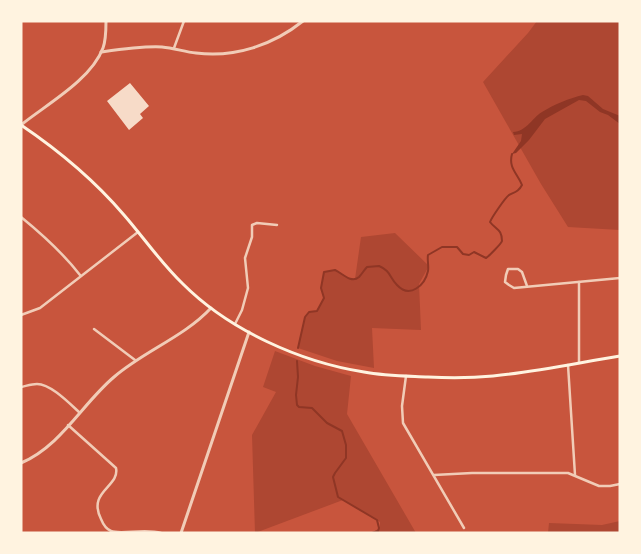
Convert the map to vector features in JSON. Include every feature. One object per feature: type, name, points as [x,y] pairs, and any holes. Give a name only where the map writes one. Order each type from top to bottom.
[{"type":"main road","points":[[21,125],[92,182],[112,202],[173,274],[211,308],[249,332],[300,354],[331,365],[366,373],[406,376],[488,377],[620,356]]},
{"type":"street","points":[[21,125],[82,77],[92,65],[101,52],[105,37],[106,21]]},
{"type":"street","points":[[174,48],[184,21]]},
{"type":"street","points":[[101,52],[142,47],[174,48],[197,53],[242,51],[265,45],[294,29],[304,21]]},
{"type":"street","points":[[21,217],[48,240],[80,275]]},
{"type":"street","points":[[235,324],[242,310],[248,288],[245,258],[252,237],[252,226],[257,223],[277,225]]},
{"type":"street","points":[[21,316],[40,308],[80,275],[138,232]]},
{"type":"street","points":[[527,286],[522,272],[518,269],[508,269],[506,282],[514,288],[620,278]]},
{"type":"street","points":[[579,282],[579,363]]},
{"type":"street","points":[[21,463],[42,452],[107,383],[135,360],[192,325],[211,308]]},
{"type":"street","points":[[94,329],[135,360]]},
{"type":"street","points":[[181,533],[249,332]]},
{"type":"street","points":[[568,365],[575,474]]},
{"type":"street","points":[[406,376],[402,406],[403,423],[464,528]]},
{"type":"street","points":[[21,387],[35,384],[44,385],[80,413]]},
{"type":"street","points":[[68,425],[116,468],[116,476],[96,504],[97,511],[105,526],[115,532],[145,530],[161,533]]},
{"type":"street","points":[[434,475],[568,473],[575,474],[599,486],[620,484]]},
{"type":"shaded area","points":[[537,21],[620,21],[620,230],[568,227],[541,184],[483,82]]},
{"type":"shaded area","points":[[583,95],[588,96],[603,109],[620,116],[620,124],[586,101],[579,100],[545,119],[529,140],[516,153],[512,154],[521,141],[522,134],[514,135],[513,132],[522,129],[551,107]]},
{"type":"shaded area","points":[[395,233],[429,266],[419,284],[421,330],[372,328],[374,368],[337,361],[298,348],[305,317],[309,312],[317,311],[324,298],[321,288],[324,272],[335,270],[349,278],[355,279],[361,237]]},
{"type":"shaded area","points":[[275,351],[315,366],[351,376],[347,414],[416,533],[371,533],[380,528],[380,522],[343,500],[255,533],[252,435],[276,392],[263,387]]},
{"type":"shaded area","points":[[620,521],[620,533],[548,533],[549,523],[602,525]]},
{"type":"building","points":[[130,83],[149,106],[140,114],[143,118],[129,130],[107,101]]},
{"type":"waterway","points":[[298,348],[305,317],[309,312],[317,311],[324,298],[321,288],[324,272],[335,270],[347,277],[356,279],[367,267],[379,266],[386,270],[397,285],[407,291],[416,288],[424,281],[428,269],[428,255],[442,247],[457,247],[463,254],[469,255],[474,252],[486,258],[502,241],[500,232],[490,222],[507,197],[522,185],[512,167],[512,154]]},
{"type":"waterway","points":[[297,361],[297,405],[299,407],[312,408],[327,423],[342,431],[346,445],[346,458],[333,477],[338,497],[377,520],[378,531],[372,533]]}]
